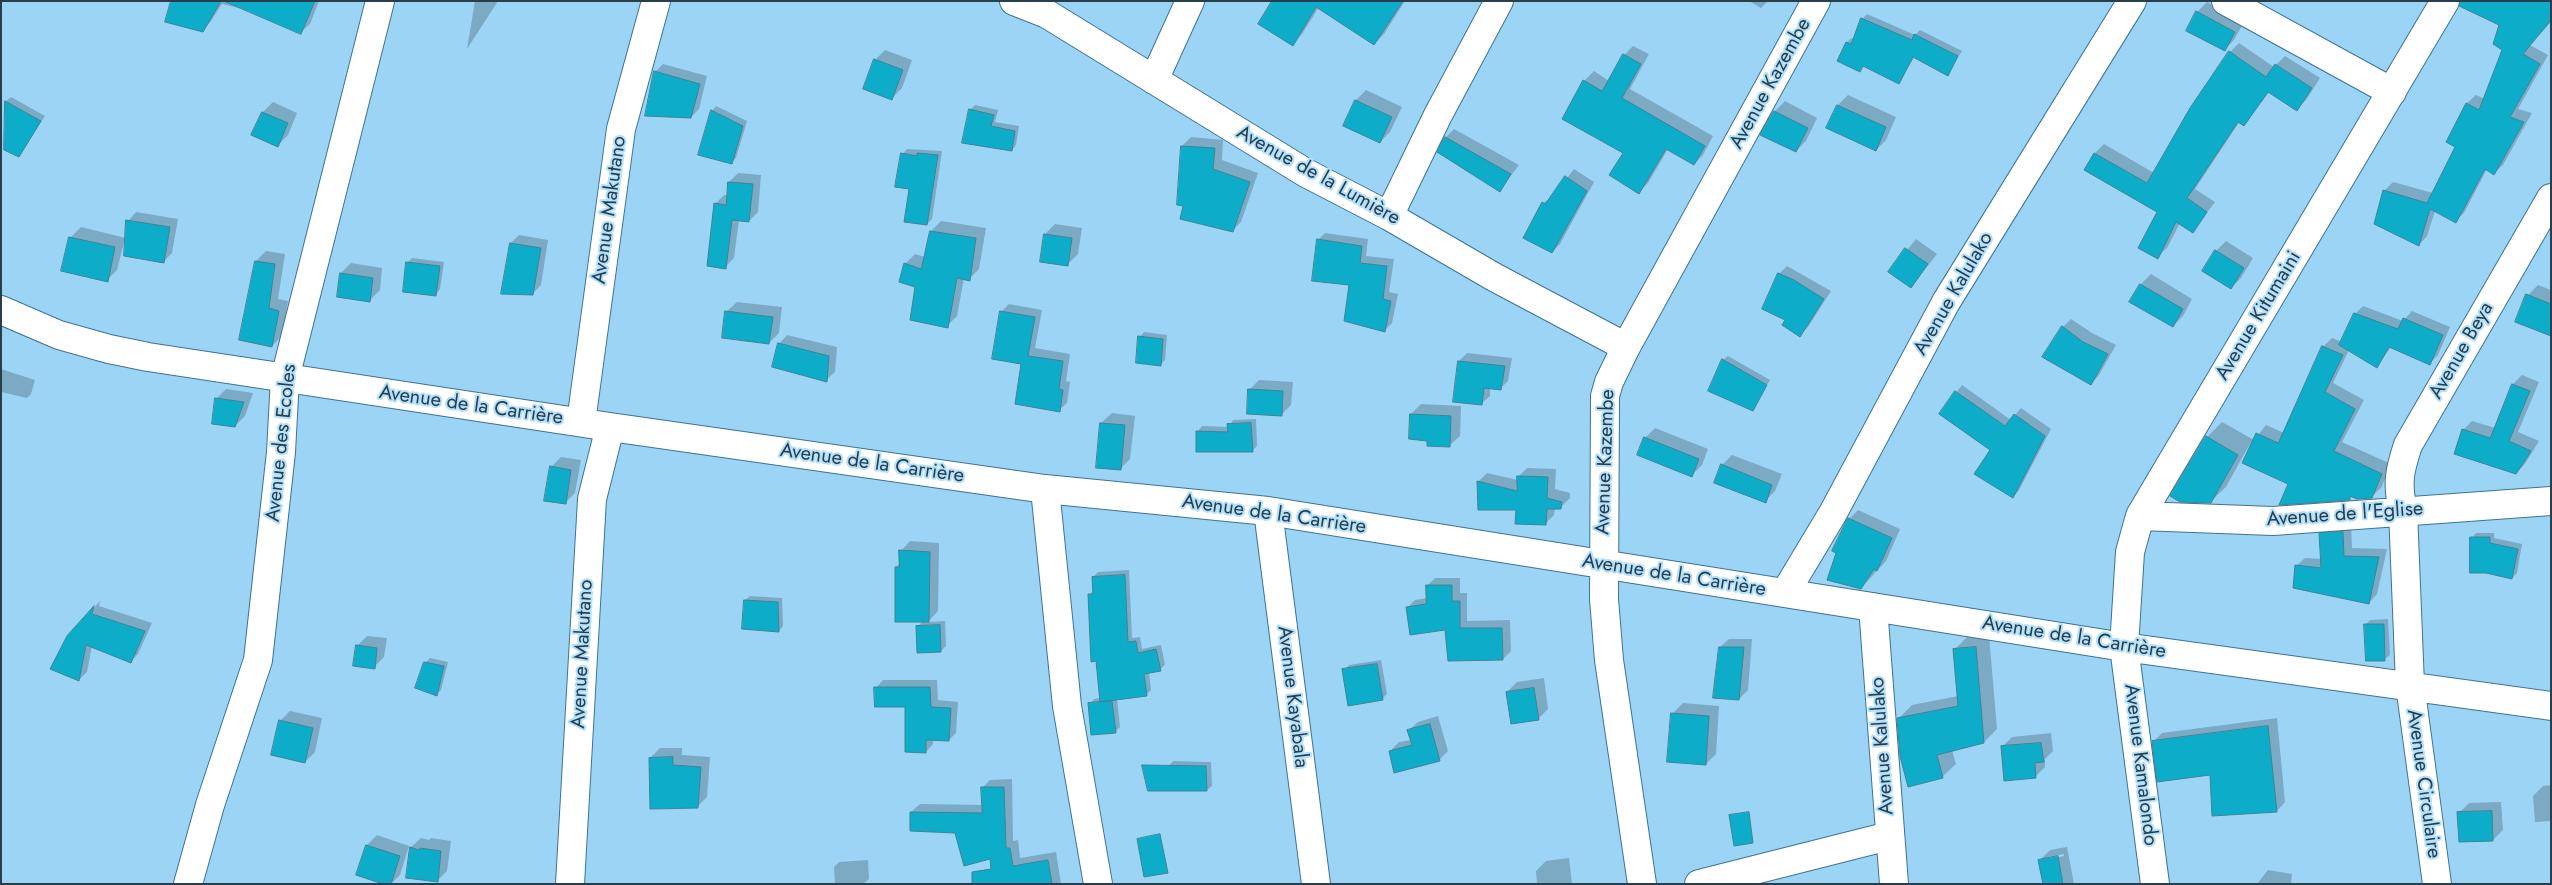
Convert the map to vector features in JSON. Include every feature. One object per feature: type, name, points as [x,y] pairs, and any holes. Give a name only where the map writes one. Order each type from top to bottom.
[{"type":"street","name":"Avenue des Ecoles","points":[[188,884],[215,787],[258,660],[280,452],[285,378],[380,1]]},
{"type":"street","name":"Avenue Makutano","points":[[581,422],[621,129],[656,1]]},
{"type":"street","name":"Avenue de la Lumière","points":[[1014,1],[1047,14],[1306,173],[1390,216],[1494,277],[1626,347]]},
{"type":"street","points":[[1154,80],[1190,1]]},
{"type":"street","points":[[1390,216],[1438,114],[1499,1]]},
{"type":"street","name":"Avenue Kazembe","points":[[1642,884],[1609,660],[1603,565],[1605,396],[1609,382],[1626,347],[1816,1]]},
{"type":"street","name":"Avenue Kalulako","points":[[1784,593],[1833,513],[1946,302],[2132,1]]},
{"type":"street","points":[[2226,1],[2392,92]]},
{"type":"street","name":"Avenue Kitumaini","points":[[2124,647],[2130,552],[2140,516],[2445,1]]},
{"type":"street","name":"Avenue Beya","points":[[2410,685],[2403,511],[2398,488],[2408,445],[2551,198]]},
{"type":"street","name":"Avenue de la Carrière","points":[[1,310],[59,335],[109,350],[285,378],[610,427],[1045,488],[1268,511],[2124,647],[2410,685],[2551,706]]},
{"type":"street","name":"Avenue Makutano","points":[[570,884],[592,499],[610,427]]},
{"type":"street","points":[[1045,488],[1063,679],[1098,884]]},
{"type":"street","name":"Avenue de l'Eglise","points":[[2140,516],[2274,521],[2551,501]]},
{"type":"street","name":"Avenue Kayabala","points":[[1268,511],[1316,884]]},
{"type":"street","name":"Avenue Kalulako","points":[[1873,607],[1894,884]]},
{"type":"street","name":"Avenue Kamalondo","points":[[2124,647],[2155,884]]},
{"type":"street","name":"Avenue Circulaire","points":[[2410,685],[2437,884]]},
{"type":"street","points":[[1699,884],[1889,836]]},
{"type":"building","points":[[171,1],[221,1],[203,32],[165,22]]},
{"type":"building","points":[[224,1],[315,1],[301,34]]},
{"type":"building","points":[[1272,1],[1403,1],[1374,45],[1316,7],[1293,46],[1258,24]]},
{"type":"building","points":[[2461,1],[2551,1],[2551,20],[2523,54],[2540,64],[2510,117],[2524,122],[2494,175],[2485,169],[2456,223],[2430,209],[2419,246],[2374,224],[2383,190],[2427,203],[2455,147],[2446,142],[2466,103],[2479,110],[2502,50],[2493,44],[2499,25],[2459,6]]},
{"type":"building","points":[[2196,11],[2235,32],[2225,51],[2186,31]]},
{"type":"building","points":[[1861,18],[1912,40],[1914,34],[1958,56],[1948,76],[1913,57],[1899,84],[1863,66],[1860,72],[1837,61],[1846,42],[1851,44]]},
{"type":"building","points":[[2229,51],[2266,77],[2275,64],[2312,88],[2297,111],[2268,92],[2244,126],[2238,122],[2187,198],[2207,212],[2193,233],[2176,222],[2158,259],[2138,248],[2157,212],[2084,170],[2094,153],[2147,183],[2190,108]]},
{"type":"building","points":[[1623,54],[1641,64],[1622,98],[1705,146],[1694,165],[1666,149],[1639,194],[1609,175],[1623,153],[1562,119],[1583,80],[1602,91]]},
{"type":"building","points":[[874,59],[903,70],[892,100],[863,89]]},
{"type":"building","points":[[654,71],[700,84],[691,118],[645,116]]},
{"type":"building","points":[[1355,100],[1392,117],[1380,143],[1343,126]]},
{"type":"building","points":[[5,101],[41,121],[19,157],[4,150]]},
{"type":"building","points":[[1837,105],[1886,127],[1876,151],[1826,128]]},
{"type":"building","points":[[969,109],[994,115],[991,126],[1015,131],[1012,151],[962,143]]},
{"type":"building","points":[[711,110],[743,126],[732,164],[698,155]]},
{"type":"building","points":[[1774,111],[1808,128],[1796,152],[1760,135]]},
{"type":"building","points":[[262,112],[288,123],[278,147],[251,135]]},
{"type":"building","points":[[1445,137],[1511,174],[1500,192],[1437,152]]},
{"type":"building","points":[[1181,146],[1215,148],[1213,169],[1250,182],[1233,232],[1180,219],[1183,206],[1177,205]]},
{"type":"building","points":[[901,153],[917,156],[917,153],[938,155],[927,225],[904,222],[909,189],[895,187]]},
{"type":"building","points":[[1565,176],[1587,191],[1552,253],[1523,238],[1542,202],[1545,204]]},
{"type":"building","points":[[728,182],[753,184],[749,222],[732,220],[726,269],[707,266],[714,203],[726,205]]},
{"type":"building","points":[[126,220],[170,227],[164,263],[124,256]]},
{"type":"building","points":[[930,231],[976,238],[970,281],[957,278],[948,328],[910,320],[915,287],[899,282],[904,263],[921,269]]},
{"type":"building","points":[[1044,234],[1072,238],[1068,266],[1040,262]]},
{"type":"building","points":[[69,237],[115,247],[108,282],[61,271]]},
{"type":"building","points":[[1317,239],[1362,246],[1360,263],[1387,266],[1383,299],[1391,301],[1385,332],[1344,321],[1349,285],[1312,281]]},
{"type":"building","points":[[510,243],[541,248],[533,295],[501,294]]},
{"type":"building","points":[[1905,248],[1928,264],[1911,288],[1888,272]]},
{"type":"building","points":[[2215,250],[2244,268],[2231,289],[2202,271]]},
{"type":"building","points":[[255,261],[275,264],[269,308],[279,311],[272,347],[239,340]]},
{"type":"building","points":[[406,262],[440,266],[436,296],[403,292]]},
{"type":"building","points":[[340,273],[373,278],[370,302],[337,297]]},
{"type":"building","points":[[1778,273],[1794,280],[1824,299],[1800,337],[1782,325],[1785,320],[1762,309]]},
{"type":"building","points":[[2140,284],[2183,309],[2173,327],[2129,302]]},
{"type":"building","points":[[2526,294],[2551,304],[2551,336],[2515,322]]},
{"type":"building","points":[[725,311],[773,317],[769,344],[722,338]]},
{"type":"building","points":[[1000,311],[1035,317],[1028,356],[1063,361],[1059,389],[1063,390],[1060,412],[1015,404],[1021,364],[992,359]]},
{"type":"building","points":[[2354,313],[2398,329],[2403,318],[2443,335],[2430,365],[2389,347],[2377,368],[2339,345]]},
{"type":"building","points":[[2062,326],[2083,342],[2108,354],[2091,385],[2042,357]]},
{"type":"building","points":[[1138,336],[1163,339],[1161,366],[1136,363]]},
{"type":"building","points":[[778,343],[829,356],[827,382],[772,367]]},
{"type":"building","points":[[2322,346],[2343,355],[2325,392],[2355,409],[2334,451],[2382,474],[2372,498],[2357,499],[2350,496],[2350,500],[2279,505],[2288,484],[2242,463],[2256,433],[2278,443]]},
{"type":"building","points":[[1722,359],[1767,385],[1753,411],[1708,391]]},
{"type":"building","points":[[1458,361],[1505,366],[1501,390],[1484,388],[1482,405],[1453,402]]},
{"type":"building","points":[[2512,384],[2530,391],[2509,441],[2531,451],[2516,474],[2454,454],[2462,429],[2490,438]]},
{"type":"building","points":[[1248,389],[1283,391],[1282,416],[1247,414]]},
{"type":"building","points":[[1955,391],[2005,426],[2014,414],[2045,436],[2013,498],[1974,474],[1990,450],[1939,414]]},
{"type":"building","points":[[215,398],[244,402],[235,427],[212,424]]},
{"type":"building","points":[[1410,414],[1451,416],[1450,447],[1427,446],[1427,441],[1409,439]]},
{"type":"building","points":[[1100,423],[1125,425],[1121,470],[1096,468]]},
{"type":"building","points":[[1251,423],[1253,452],[1196,452],[1196,431],[1228,432],[1227,424]]},
{"type":"building","points":[[2206,436],[2238,455],[2211,503],[2180,502],[2170,496]]},
{"type":"building","points":[[1644,437],[1699,459],[1692,477],[1637,455]]},
{"type":"building","points":[[1721,464],[1772,485],[1766,503],[1714,483]]},
{"type":"building","points":[[550,466],[571,470],[566,504],[544,501]]},
{"type":"building","points":[[1517,476],[1548,477],[1547,498],[1562,502],[1561,509],[1547,509],[1546,525],[1515,524],[1516,510],[1478,510],[1477,481],[1517,491]]},
{"type":"building","points":[[1848,518],[1892,538],[1877,571],[1874,569],[1861,589],[1827,580],[1836,553],[1832,551]]},
{"type":"building","points":[[2343,532],[2344,556],[2379,557],[2369,604],[2293,588],[2295,565],[2321,568],[2319,533]]},
{"type":"building","points":[[2470,537],[2490,537],[2490,543],[2518,549],[2512,579],[2486,573],[2470,573]]},
{"type":"building","points":[[899,550],[930,552],[929,622],[895,622],[895,567],[899,567]]},
{"type":"building","points":[[1125,575],[1128,642],[1136,641],[1138,653],[1156,649],[1161,671],[1144,674],[1147,696],[1100,702],[1096,661],[1091,662],[1088,594],[1093,594],[1092,577]]},
{"type":"building","points":[[1426,585],[1452,585],[1452,601],[1460,601],[1460,628],[1502,628],[1503,660],[1448,661],[1445,630],[1410,635],[1406,607],[1426,604]]},
{"type":"building","points":[[744,600],[778,602],[779,632],[742,629]]},
{"type":"building","points":[[94,606],[92,614],[145,631],[131,663],[86,645],[79,681],[50,669],[67,636]]},
{"type":"building","points":[[2364,624],[2384,624],[2385,661],[2366,661]]},
{"type":"building","points":[[940,625],[941,652],[917,653],[916,626]]},
{"type":"building","points":[[356,645],[377,648],[375,669],[353,666]]},
{"type":"building","points":[[1719,647],[1744,647],[1739,700],[1713,698]]},
{"type":"building","points":[[1976,647],[1984,743],[1937,755],[1943,778],[1908,787],[1900,756],[1897,718],[1958,706],[1953,649]]},
{"type":"building","points":[[424,662],[444,666],[437,696],[415,688]]},
{"type":"building","points":[[1377,664],[1383,700],[1348,706],[1342,669]]},
{"type":"building","points":[[874,687],[930,687],[931,707],[951,708],[949,741],[926,740],[926,753],[905,752],[905,707],[875,707]]},
{"type":"building","points":[[1534,688],[1539,720],[1511,724],[1506,692]]},
{"type":"building","points":[[1112,701],[1116,733],[1091,735],[1088,703]]},
{"type":"building","points":[[1671,713],[1709,716],[1706,765],[1667,762]]},
{"type":"building","points":[[279,720],[313,728],[305,763],[271,755]]},
{"type":"building","points":[[1430,724],[1440,761],[1394,773],[1389,751],[1412,745],[1407,730]]},
{"type":"building","points":[[2268,726],[2277,812],[2212,816],[2210,775],[2157,782],[2152,741]]},
{"type":"building","points":[[2041,743],[2044,762],[2035,763],[2036,778],[2004,781],[2001,746]]},
{"type":"building","points":[[673,757],[673,765],[701,767],[698,808],[650,809],[649,758]]},
{"type":"building","points":[[1142,765],[1206,766],[1207,791],[1148,791]]},
{"type":"building","points":[[981,787],[1004,787],[1006,848],[1010,848],[1013,866],[1048,860],[1052,884],[972,884],[972,872],[991,869],[990,859],[964,866],[955,833],[910,831],[910,812],[982,813]]},
{"type":"building","points":[[2492,811],[2493,841],[2459,842],[2457,812]]},
{"type":"building","points":[[1749,812],[1753,843],[1734,846],[1729,815]]},
{"type":"building","points":[[1160,834],[1168,873],[1144,877],[1137,839]]},
{"type":"building","points":[[366,845],[400,856],[391,884],[383,884],[356,875]]},
{"type":"building","points":[[410,847],[419,850],[420,848],[441,851],[438,882],[406,878]]},
{"type":"building","points":[[2058,856],[2063,884],[2043,884],[2038,860]]}]
